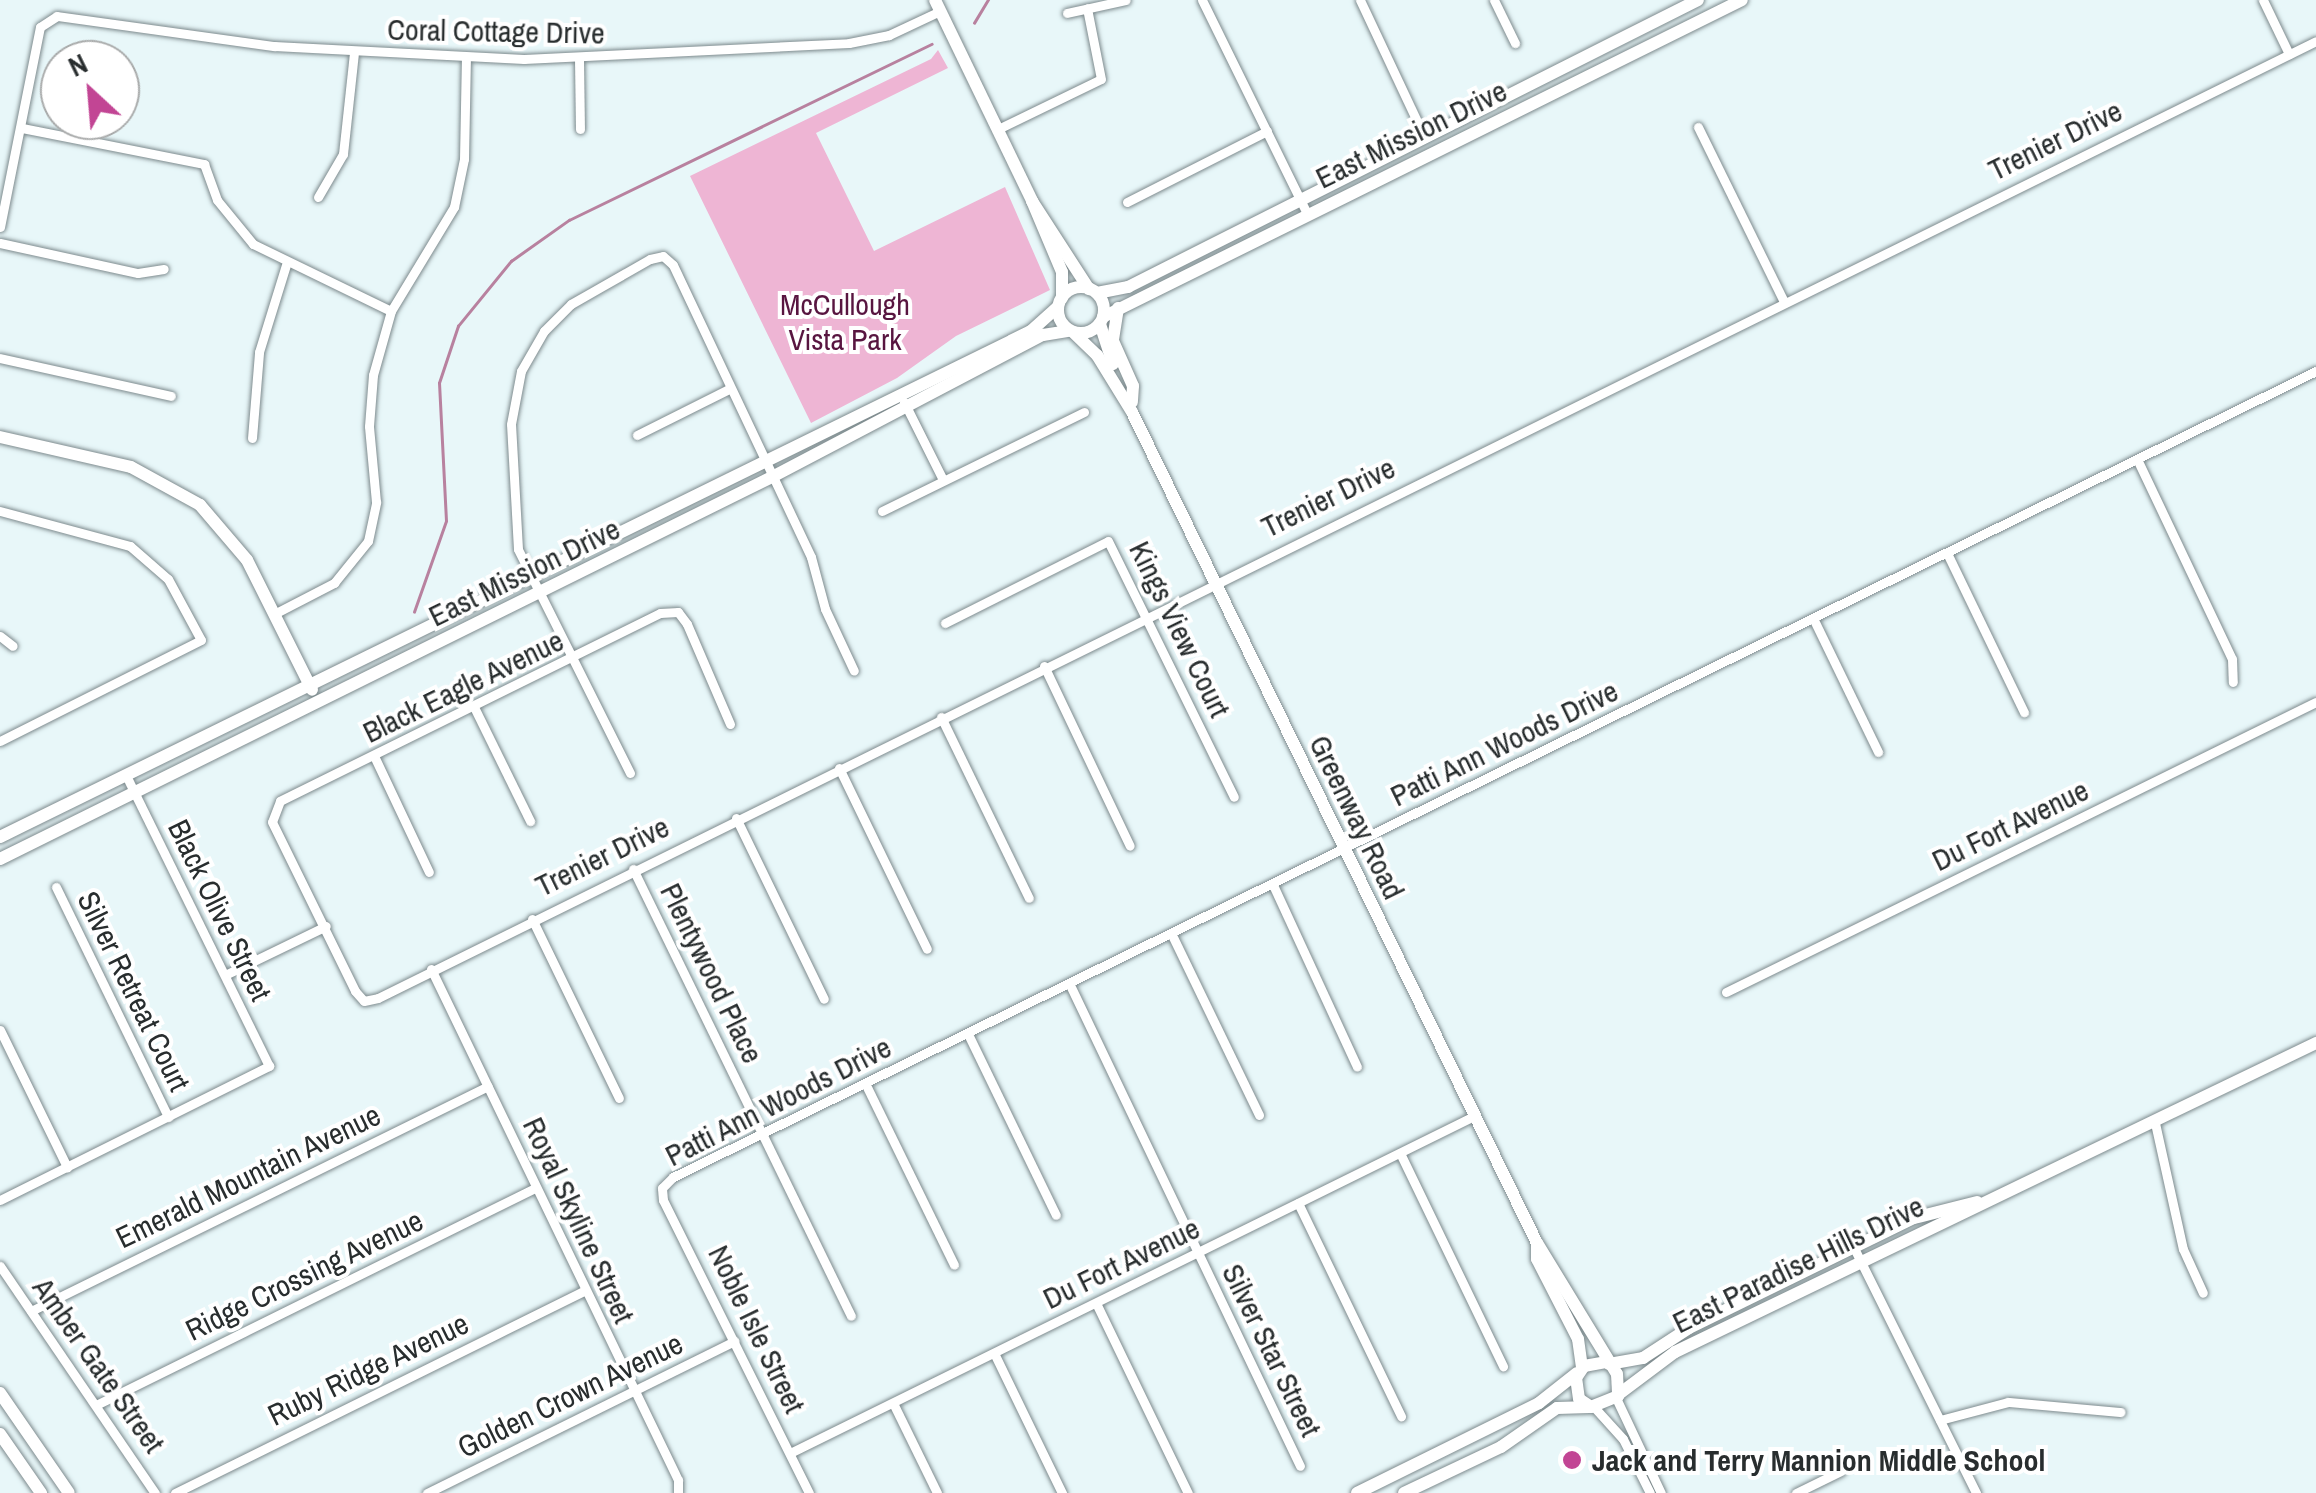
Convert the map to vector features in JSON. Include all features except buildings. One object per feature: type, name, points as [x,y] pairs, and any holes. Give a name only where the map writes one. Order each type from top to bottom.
[{"type":"street","points":[[1067,13],[1126,0]]},
{"type":"street","points":[[1202,0],[1307,214]]},
{"type":"street","points":[[1360,0],[1424,136]]},
{"type":"street","points":[[1494,0],[1515,43]]},
{"type":"street","name":"East Mission Drive","points":[[0,860],[772,478],[1031,331],[1060,302],[1093,291],[1128,287],[1299,197],[1698,0]]},
{"type":"street","name":"East Mission Drive","points":[[0,837],[764,461],[904,401],[1042,335],[1072,332],[1102,321],[1118,308],[1742,0]]},
{"type":"street","points":[[2263,0],[2289,54]]},
{"type":"street","points":[[938,5],[1062,272],[1060,302]]},
{"type":"street","name":"Coral Cottage Drive","points":[[22,128],[46,18],[354,53],[578,59],[848,43],[889,35],[938,5]]},
{"type":"street","points":[[998,129],[1101,79],[1087,8]]},
{"type":"street","name":"Trenier Drive","points":[[326,926],[364,1001],[2316,40]]},
{"type":"street","points":[[318,197],[347,138],[354,53]]},
{"type":"street","points":[[274,614],[334,583],[368,541],[376,502],[371,392],[391,311],[454,207],[464,158],[466,59]]},
{"type":"street","points":[[578,59],[580,130]]},
{"type":"street","points":[[0,227],[22,128],[204,164],[232,223],[286,265],[391,311]]},
{"type":"street","points":[[1698,128],[1784,302]]},
{"type":"street","points":[[1126,202],[1267,131]]},
{"type":"street","points":[[1032,201],[1093,291]]},
{"type":"street","points":[[0,243],[138,272],[164,270]]},
{"type":"street","points":[[630,773],[530,575],[516,538],[511,424],[521,371],[544,331],[571,304],[663,256],[772,478],[854,671]]},
{"type":"street","points":[[252,438],[263,333],[286,265]]},
{"type":"street","name":"Greenway Road","points":[[1093,291],[1102,321],[1104,350],[1214,581],[1536,1243],[1548,1254],[1608,1363]]},
{"type":"street","name":"Greenway Road","points":[[1060,302],[1072,332],[1097,355],[1132,407]]},
{"type":"street","points":[[1118,308],[1114,346],[1132,386],[1132,407]]},
{"type":"street","points":[[0,358],[172,396]]},
{"type":"street","name":"Patti Ann Woods Drive","points":[[662,1188],[2316,370]]},
{"type":"street","points":[[637,435],[729,389]]},
{"type":"street","points":[[904,401],[943,480]]},
{"type":"street","points":[[882,511],[1084,412]]},
{"type":"street","points":[[0,437],[107,460],[170,484],[228,532],[317,701]]},
{"type":"street","points":[[2137,459],[2232,659],[2234,682]]},
{"type":"street","points":[[0,511],[130,546],[168,580],[201,640],[0,741]]},
{"type":"street","name":"Kings View Court","points":[[945,622],[1108,542],[1234,797]]},
{"type":"street","points":[[1947,554],[2024,712]]},
{"type":"street","name":"Black Eagle Avenue","points":[[326,926],[272,810],[660,613],[678,612],[730,724]]},
{"type":"street","points":[[1814,618],[1878,752]]},
{"type":"street","points":[[0,636],[13,646]]},
{"type":"street","points":[[1044,666],[1130,846]]},
{"type":"street","name":"Du Fort Avenue","points":[[1726,992],[2316,702]]},
{"type":"street","points":[[475,709],[530,821]]},
{"type":"street","points":[[941,717],[1029,898]]},
{"type":"street","points":[[374,758],[430,872]]},
{"type":"street","points":[[838,768],[927,949]]},
{"type":"street","name":"Black Olive Street","points":[[126,775],[269,1066],[168,1117]]},
{"type":"street","points":[[736,818],[824,999]]},
{"type":"street","name":"Plentywood Place","points":[[633,869],[851,1316]]},
{"type":"street","points":[[1273,885],[1358,1066]]},
{"type":"street","name":"Silver Retreat Court","points":[[56,886],[168,1117]]},
{"type":"street","points":[[532,918],[619,1098]]},
{"type":"street","points":[[224,974],[326,926]]},
{"type":"street","points":[[1172,934],[1259,1114]]},
{"type":"street","name":"Royal Skyline Street","points":[[431,969],[678,1492]]},
{"type":"street","name":"Silver Star Street","points":[[1070,984],[1300,1466]]},
{"type":"street","points":[[0,1030],[67,1167]]},
{"type":"street","points":[[968,1034],[1056,1215]]},
{"type":"street","name":"East Paradise Hills Drive","points":[[1608,1363],[1643,1358],[1857,1254],[2009,1195],[2316,1044]]},
{"type":"street","points":[[866,1085],[954,1265]]},
{"type":"street","name":"Emerald Mountain Avenue","points":[[31,1311],[488,1086]]},
{"type":"street","name":"Du Fort Avenue","points":[[790,1454],[1474,1116]]},
{"type":"street","points":[[0,1200],[168,1117]]},
{"type":"street","points":[[2155,1123],[2183,1249],[2203,1293]]},
{"type":"street","points":[[1400,1153],[1503,1366]]},
{"type":"street","name":"Noble Isle Street","points":[[662,1188],[809,1493]]},
{"type":"street","name":"Ridge Crossing Avenue","points":[[96,1406],[534,1190]]},
{"type":"street","points":[[1298,1203],[1402,1416]]},
{"type":"street","name":"Greenway Road","points":[[1536,1243],[1536,1259],[1580,1344],[1581,1370]]},
{"type":"street","points":[[1857,1254],[1976,1493]]},
{"type":"street","name":"East Paradise Hills Drive","points":[[1617,1396],[1661,1359],[1857,1254]]},
{"type":"street","name":"Amber Gate Street","points":[[0,1266],[155,1493]]},
{"type":"street","name":"Ruby Ridge Avenue","points":[[175,1493],[583,1291]]},
{"type":"street","points":[[1096,1303],[1188,1493]]},
{"type":"street","name":"Golden Crown Avenue","points":[[427,1493],[736,1341]]},
{"type":"street","points":[[994,1353],[1062,1493]]},
{"type":"street","points":[[1357,1493],[1539,1402],[1581,1370],[1608,1363],[1620,1381],[1617,1396],[1662,1493]]},
{"type":"street","points":[[1581,1370],[1576,1392],[1623,1439],[1650,1493]]},
{"type":"street","points":[[0,1393],[69,1493]]},
{"type":"street","points":[[1404,1493],[1501,1447],[1557,1408],[1592,1407],[1617,1396]]},
{"type":"street","points":[[1940,1420],[2008,1402],[2121,1412]]},
{"type":"street","points":[[893,1403],[937,1493]]},
{"type":"street","points":[[0,1434],[41,1493]]},
{"type":"street","points":[[1796,1493],[1841,1471]]},
{"type":"green space","name":"McCullough Vista Park","points":[[938,50],[948,68],[816,133],[874,251],[1005,187],[1050,290],[956,336],[897,378],[811,423],[690,176],[931,59]]},
{"type":"waterway","points":[[974,23],[988,0]]},
{"type":"waterway","points":[[414,612],[446,521],[439,383],[458,326],[511,261],[569,220],[932,44]]},
{"type":"place","name":"Jack and Terry Mannion Middle School","points":[[1572,1460]]}]
